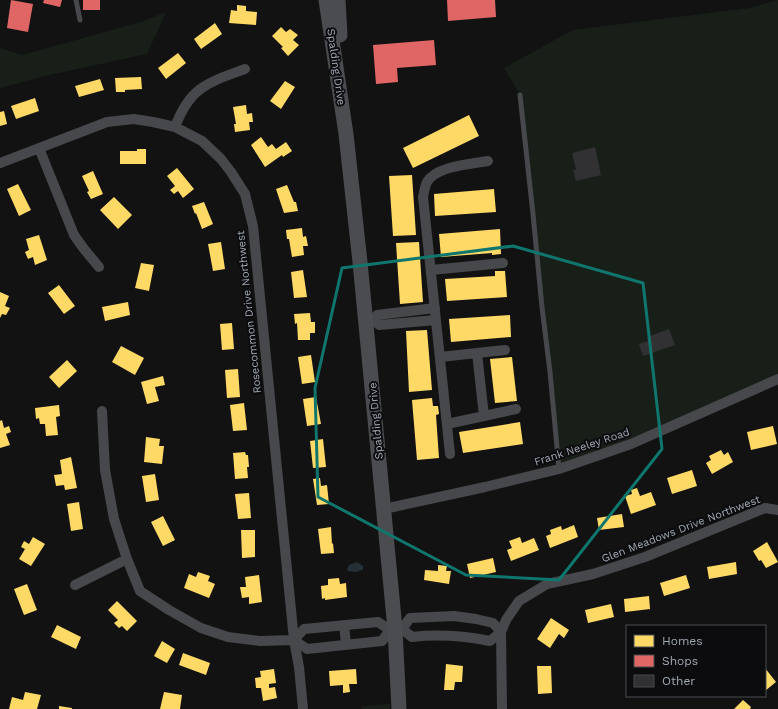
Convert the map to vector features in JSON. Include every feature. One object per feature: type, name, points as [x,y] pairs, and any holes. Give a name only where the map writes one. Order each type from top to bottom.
[{"type":"main road","name":"Spalding Drive","points":[[326,0],[346,134],[370,321],[384,509],[396,629],[399,709]]},
{"type":"main road","name":"Spalding Drive","points":[[338,0],[346,134]]},
{"type":"street","points":[[175,127],[181,110],[192,96],[207,84],[245,69]]},
{"type":"street","name":"Rosecommon Drive Northwest","points":[[0,163],[107,122],[134,119],[175,127],[202,141],[224,163],[245,194],[253,226],[294,640],[299,667],[303,709]]},
{"type":"street","points":[[39,148],[74,235],[99,267]]},
{"type":"street","points":[[450,454],[423,197],[427,182],[434,175],[447,169],[488,161]]},
{"type":"street","points":[[431,270],[503,263]]},
{"type":"street","points":[[435,308],[377,315],[370,321],[380,325],[436,320]]},
{"type":"street","points":[[440,357],[505,350]]},
{"type":"street","points":[[477,353],[484,416]]},
{"type":"street","name":"Frank Neeley Road","points":[[384,509],[559,469],[631,444],[778,379]]},
{"type":"street","points":[[447,424],[516,409]]},
{"type":"street","points":[[102,411],[105,470],[114,519],[127,559],[140,591],[169,610],[201,628],[228,637],[260,641],[294,640],[307,649],[382,641],[396,629],[410,618],[454,616],[493,623],[501,632],[490,641],[454,636],[425,635],[412,637],[396,629],[378,622],[304,630],[294,640]]},
{"type":"street","name":"Glen Meadows Drive Northwest","points":[[502,709],[501,632],[506,620],[519,601],[547,584],[593,574],[645,557],[766,508],[778,510]]},
{"type":"street","points":[[75,585],[127,559]]},
{"type":"street","points":[[344,625],[346,644]]},
{"type":"lane","points":[[76,0],[80,20]]},
{"type":"lane","points":[[520,95],[559,469]]},
{"type":"highlighted area","points":[[513,246],[643,283],[662,449],[559,580],[466,575],[318,497],[315,388],[342,268]]},
{"type":"shaded area","points":[[778,0],[778,379],[559,469],[520,95],[504,68],[573,30],[750,8]]},
{"type":"shaded area","points":[[166,12],[147,54],[49,75],[0,88],[0,48],[22,55],[141,22]]},
{"type":"shaded area","points":[[357,562],[363,566],[363,570],[357,572],[348,571],[347,569],[349,565]]},
{"type":"shaded area","points":[[390,704],[390,709],[362,709],[362,706]]},
{"type":"building: Homes","points":[[237,5],[246,6],[246,11],[257,12],[256,25],[229,23],[231,10],[237,11]]},
{"type":"building: Homes","points":[[215,23],[222,34],[201,49],[194,39]]},
{"type":"building: Homes","points":[[281,27],[286,32],[290,29],[298,35],[293,40],[299,45],[288,56],[281,48],[283,47],[272,36]]},
{"type":"building: Homes","points":[[178,53],[186,63],[166,79],[158,68]]},
{"type":"building: Homes","points":[[141,77],[142,89],[116,92],[115,78]]},
{"type":"building: Homes","points":[[100,79],[104,90],[79,97],[75,86]]},
{"type":"building: Homes","points":[[285,81],[295,87],[281,109],[270,101]]},
{"type":"building: Homes","points":[[35,98],[39,111],[16,119],[11,106]]},
{"type":"building: Homes","points":[[246,105],[247,114],[252,113],[253,122],[249,122],[250,130],[235,132],[234,124],[236,124],[233,107]]},
{"type":"building: Homes","points":[[4,111],[7,124],[0,126],[0,112]]},
{"type":"building: Homes","points":[[469,115],[479,136],[413,168],[403,148]]},
{"type":"building: Homes","points":[[261,137],[268,147],[272,144],[276,149],[286,142],[292,151],[283,157],[282,155],[265,167],[251,145]]},
{"type":"building: Homes","points":[[137,149],[146,149],[146,164],[120,164],[120,151],[137,151]]},
{"type":"building: Homes","points":[[177,168],[194,189],[183,198],[178,191],[174,194],[170,190],[175,186],[167,176]]},
{"type":"building: Homes","points":[[93,171],[103,194],[91,199],[82,176]]},
{"type":"building: Homes","points":[[412,175],[416,235],[393,236],[389,176]]},
{"type":"building: Homes","points":[[18,184],[31,210],[19,216],[7,189]]},
{"type":"building: Homes","points":[[287,185],[294,202],[296,202],[298,211],[284,213],[276,189]]},
{"type":"building: Homes","points":[[494,189],[496,212],[435,216],[434,194]]},
{"type":"building: Homes","points":[[114,197],[132,215],[118,229],[100,210]]},
{"type":"building: Homes","points":[[204,202],[213,224],[202,229],[192,206]]},
{"type":"building: Homes","points":[[302,228],[303,237],[306,236],[308,246],[303,246],[304,255],[292,257],[286,230]]},
{"type":"building: Homes","points":[[500,229],[501,254],[492,255],[492,253],[441,257],[439,234]]},
{"type":"building: Homes","points":[[39,235],[47,260],[35,265],[33,257],[28,259],[25,252],[29,250],[26,239]]},
{"type":"building: Homes","points":[[221,242],[225,269],[213,271],[208,244]]},
{"type":"building: Homes","points":[[419,242],[423,302],[400,304],[396,243]]},
{"type":"building: Homes","points":[[141,263],[154,265],[149,291],[135,288]]},
{"type":"building: Homes","points":[[303,270],[307,297],[294,298],[291,272]]},
{"type":"building: Homes","points":[[495,271],[505,271],[507,297],[447,301],[445,279],[495,276]]},
{"type":"building: Homes","points":[[59,285],[75,306],[64,314],[48,293]]},
{"type":"building: Homes","points":[[0,292],[9,296],[5,306],[10,308],[6,315],[2,314],[0,318]]},
{"type":"building: Homes","points":[[128,302],[130,315],[105,321],[102,307]]},
{"type":"building: Homes","points":[[310,313],[311,322],[315,322],[315,333],[310,333],[310,340],[298,340],[297,323],[295,324],[294,314]]},
{"type":"building: Homes","points":[[510,315],[511,337],[451,342],[449,319]]},
{"type":"building: Homes","points":[[232,323],[234,349],[222,350],[220,324]]},
{"type":"building: Homes","points":[[427,330],[432,390],[409,392],[406,331]]},
{"type":"building: Homes","points":[[121,346],[144,358],[135,375],[112,362]]},
{"type":"building: Homes","points":[[311,355],[315,382],[302,384],[298,357]]},
{"type":"building: Homes","points":[[512,357],[517,401],[495,403],[490,359]]},
{"type":"building: Homes","points":[[67,360],[77,371],[59,388],[49,377]]},
{"type":"building: Homes","points":[[238,369],[240,397],[227,398],[225,370]]},
{"type":"building: Homes","points":[[163,376],[165,385],[155,387],[159,401],[147,404],[141,382]]},
{"type":"building: Homes","points":[[316,397],[321,424],[307,426],[303,399]]},
{"type":"building: Homes","points":[[432,398],[433,406],[438,406],[439,414],[436,415],[439,458],[417,460],[412,400]]},
{"type":"building: Homes","points":[[244,403],[247,430],[233,431],[230,405]]},
{"type":"building: Homes","points":[[59,405],[60,416],[56,417],[58,435],[46,436],[45,424],[40,424],[39,418],[36,419],[35,408]]},
{"type":"building: Homes","points":[[2,420],[4,428],[9,426],[11,432],[6,434],[10,445],[0,448],[0,421]]},
{"type":"building: Homes","points":[[520,422],[523,444],[463,453],[459,432]]},
{"type":"building: Homes","points":[[773,426],[777,444],[751,450],[747,432]]},
{"type":"building: Homes","points":[[146,437],[160,439],[159,446],[164,446],[162,464],[144,462]]},
{"type":"building: Homes","points":[[323,439],[326,467],[313,468],[310,441]]},
{"type":"building: Homes","points":[[721,450],[724,455],[728,452],[733,462],[712,474],[706,463],[711,460],[709,456]]},
{"type":"building: Homes","points":[[245,452],[246,455],[248,455],[248,478],[235,479],[233,453]]},
{"type":"building: Homes","points":[[71,457],[77,488],[65,490],[64,485],[56,486],[54,475],[62,474],[60,460]]},
{"type":"building: Homes","points":[[692,470],[697,486],[672,494],[667,478]]},
{"type":"building: Homes","points":[[155,474],[159,500],[146,502],[142,476]]},
{"type":"building: Homes","points":[[320,478],[321,486],[327,485],[329,504],[317,505],[313,479]]},
{"type":"building: Homes","points":[[637,488],[640,496],[651,492],[656,505],[631,514],[625,496],[632,494],[631,490]]},
{"type":"building: Homes","points":[[249,493],[251,518],[238,519],[235,494]]},
{"type":"building: Homes","points":[[79,502],[83,529],[71,531],[67,504]]},
{"type":"building: Homes","points":[[622,514],[624,527],[599,530],[597,518]]},
{"type":"building: Homes","points":[[163,516],[175,540],[163,546],[151,522]]},
{"type":"building: Homes","points":[[574,525],[578,537],[550,548],[546,536],[551,534],[550,530],[561,526],[562,530]]},
{"type":"building: Homes","points":[[331,527],[334,553],[321,554],[318,529]]},
{"type":"building: Homes","points":[[241,530],[255,530],[255,557],[242,558]]},
{"type":"building: Homes","points":[[33,537],[45,544],[31,566],[19,559],[25,549],[21,547],[24,541],[29,544]]},
{"type":"building: Homes","points":[[520,537],[522,543],[534,538],[539,550],[511,561],[507,550],[512,548],[509,541]]},
{"type":"building: Homes","points":[[767,542],[778,562],[766,568],[761,560],[759,561],[753,551]]},
{"type":"building: Homes","points":[[493,558],[496,572],[470,578],[467,564]]},
{"type":"building: Homes","points":[[736,562],[737,574],[709,579],[707,567]]},
{"type":"building: Homes","points":[[438,565],[447,566],[446,571],[451,571],[449,584],[424,580],[425,570],[438,571]]},
{"type":"building: Homes","points":[[198,572],[210,576],[208,581],[215,584],[209,598],[184,588],[189,574],[196,577]]},
{"type":"building: Homes","points":[[259,575],[262,602],[249,604],[249,597],[242,598],[240,587],[246,587],[245,577]]},
{"type":"building: Homes","points":[[686,575],[690,588],[664,596],[660,583]]},
{"type":"building: Homes","points":[[339,578],[340,584],[346,583],[347,597],[325,600],[325,598],[322,599],[321,586],[328,585],[328,579]]},
{"type":"building: Homes","points":[[27,584],[37,610],[24,615],[14,589]]},
{"type":"building: Homes","points":[[649,596],[650,609],[625,612],[624,599]]},
{"type":"building: Homes","points":[[117,601],[137,621],[127,631],[122,626],[119,628],[114,623],[118,620],[108,610]]},
{"type":"building: Homes","points":[[611,604],[614,617],[588,623],[585,610]]},
{"type":"building: Homes","points":[[551,618],[569,630],[564,638],[559,634],[550,648],[537,639]]},
{"type":"building: Homes","points":[[57,625],[81,637],[76,649],[51,637]]},
{"type":"building: Homes","points":[[162,641],[175,649],[167,663],[154,656]]},
{"type":"building: Homes","points":[[183,653],[210,663],[206,675],[179,665]]},
{"type":"building: Homes","points":[[446,664],[463,666],[462,682],[455,682],[454,690],[444,690]]},
{"type":"building: Homes","points":[[537,666],[551,666],[552,693],[538,694]]},
{"type":"building: Homes","points":[[274,669],[276,683],[269,684],[269,688],[275,687],[277,698],[263,701],[261,688],[256,688],[255,678],[261,677],[260,671]]},
{"type":"building: Homes","points":[[356,669],[357,684],[349,684],[350,692],[343,693],[343,685],[330,686],[329,671]]},
{"type":"building: Homes","points":[[766,669],[776,682],[766,690]]},
{"type":"building: Homes","points":[[25,692],[41,695],[37,709],[9,709],[12,697],[23,700]]},
{"type":"building: Homes","points":[[164,692],[182,695],[180,709],[160,709]]},
{"type":"building: Homes","points":[[743,700],[751,707],[750,709],[734,709]]},
{"type":"building: Homes","points":[[59,706],[72,708],[72,709],[59,709]]},
{"type":"building: Shops","points":[[11,0],[33,4],[28,32],[7,28]]},
{"type":"building: Shops","points":[[44,0],[62,0],[60,7],[43,3]]},
{"type":"building: Shops","points":[[83,0],[100,0],[100,10],[83,10]]},
{"type":"building: Shops","points":[[447,0],[495,0],[496,17],[448,21]]},
{"type":"building: Shops","points":[[434,40],[436,65],[397,68],[398,82],[376,84],[373,45]]},
{"type":"building: Other","points":[[595,147],[601,175],[576,181],[573,170],[576,170],[572,153]]},
{"type":"building: Other","points":[[669,329],[675,345],[643,356],[639,344],[648,341],[647,337]]}]
